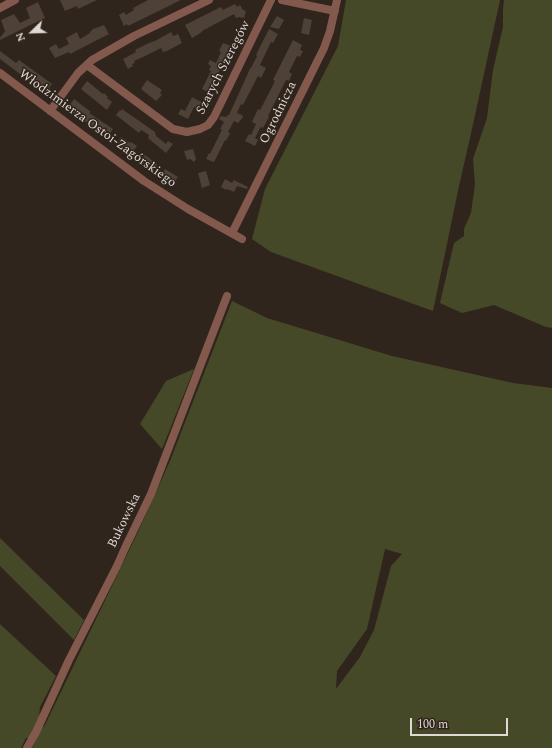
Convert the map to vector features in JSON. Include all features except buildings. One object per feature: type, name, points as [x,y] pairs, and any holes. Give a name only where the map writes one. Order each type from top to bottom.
[{"type":"street","points":[[0,8],[15,0]]},
{"type":"street","points":[[50,111],[72,80],[87,64],[134,36],[209,0]]},
{"type":"street","name":"Szarych Szeregów","points":[[87,64],[173,129],[187,132],[200,129],[208,124],[214,116],[271,0]]},
{"type":"street","points":[[282,0],[335,11]]},
{"type":"street","name":"Ogrodnicza","points":[[232,233],[321,54],[327,39],[337,0]]},
{"type":"street","name":"Włodzimierza Ostoi-Zagórskiego","points":[[0,73],[144,181],[188,209],[242,239]]},
{"type":"street","name":"Bukowska","points":[[27,748],[36,732],[69,660],[118,566],[151,494],[227,296]]},
{"type":"green space","points":[[346,0],[500,0],[433,311],[271,252],[252,239],[265,189],[338,46]]},
{"type":"green space","points":[[504,0],[552,0],[552,328],[546,327],[494,305],[462,313],[440,303],[454,243],[464,236],[464,229],[471,213],[475,184],[473,159],[487,118],[493,70],[503,27]]},
{"type":"green space","points":[[232,301],[267,318],[392,356],[513,383],[552,388],[552,748],[32,748],[37,738],[26,738],[21,748],[0,748],[0,624],[56,676],[40,707],[39,716],[41,725],[44,727],[138,532],[170,461]],"holes":[[[385,549],[402,554],[391,566],[374,630],[360,657],[336,689],[337,671],[367,629]]]},
{"type":"green space","points":[[194,369],[162,449],[140,424],[166,381]]},
{"type":"green space","points":[[0,538],[84,620],[74,640],[0,566]]}]
